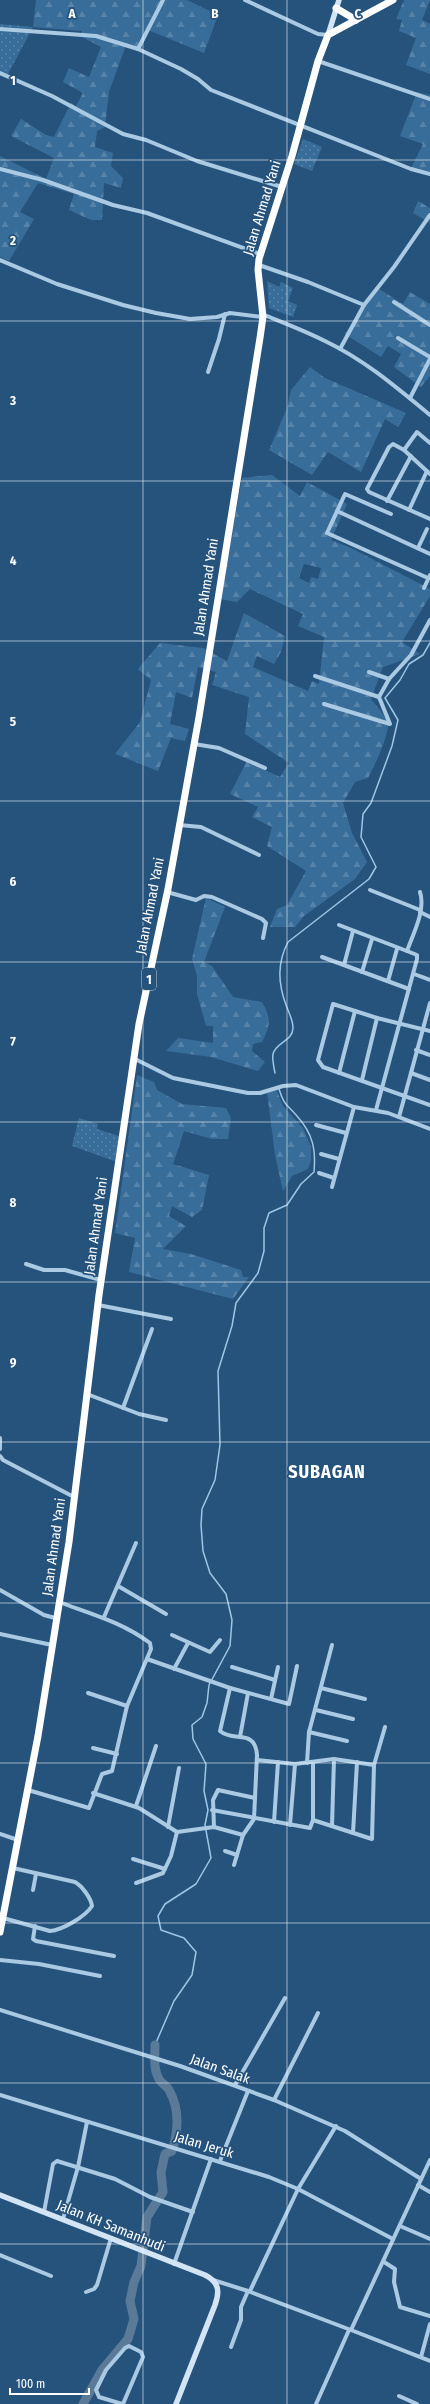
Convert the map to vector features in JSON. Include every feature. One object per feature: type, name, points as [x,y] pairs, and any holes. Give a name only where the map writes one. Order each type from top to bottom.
[{"type":"highway","points":[[328,35],[393,0]]},
{"type":"highway","points":[[336,8],[356,20]]},
{"type":"highway","name":"Jalan Ahmad Yani","points":[[0,1932],[28,1790],[52,1645],[55,1618],[59,1602],[74,1497],[98,1305],[142,1010],[180,825],[263,316],[259,265],[260,254],[282,187],[318,61],[328,35]]},
{"type":"main road","points":[[328,35],[339,0]]},
{"type":"main road","name":"Jalan KH Samanhudi","points":[[0,2195],[111,2238],[213,2280]]},
{"type":"main road","points":[[176,2404],[217,2299],[218,2287],[213,2280]]},
{"type":"street","points":[[138,49],[163,0]]},
{"type":"street","points":[[246,0],[318,34],[328,35]]},
{"type":"street","points":[[0,29],[96,36],[138,49],[194,75],[212,90],[411,169],[429,173]]},
{"type":"street","points":[[318,61],[430,99]]},
{"type":"street","points":[[0,73],[52,96],[123,134],[146,140],[197,161],[282,187]]},
{"type":"street","points":[[0,169],[43,180],[113,205],[156,216],[260,254]]},
{"type":"street","points":[[340,349],[364,305],[430,215]]},
{"type":"street","points":[[0,260],[57,284],[123,305],[190,319],[230,313],[263,316],[340,349],[388,380],[430,415]]},
{"type":"street","points":[[259,265],[308,282],[364,305]]},
{"type":"street","points":[[394,302],[430,326]]},
{"type":"street","points":[[208,372],[219,339],[225,314]]},
{"type":"street","points":[[398,338],[430,358],[410,398]]},
{"type":"street","points":[[404,450],[417,432],[430,443]]},
{"type":"street","points":[[409,510],[428,472],[404,450],[390,445],[367,490],[387,501],[409,510],[429,518],[430,512]]},
{"type":"street","points":[[387,501],[411,456]]},
{"type":"street","points":[[391,514],[345,494],[327,533],[429,577],[424,588]]},
{"type":"street","points":[[337,511],[430,554]]},
{"type":"street","points":[[418,548],[427,529]]},
{"type":"street","points":[[379,697],[389,679],[411,655],[430,620]]},
{"type":"street","points":[[369,672],[389,679]]},
{"type":"street","points":[[315,676],[379,697],[390,724],[324,704]]},
{"type":"street","points":[[194,744],[219,748],[265,768]]},
{"type":"street","points":[[180,825],[201,827],[259,855]]},
{"type":"street","points":[[370,890],[430,916]]},
{"type":"street","points":[[167,892],[196,900],[204,896],[212,897],[256,916],[266,924],[263,938]]},
{"type":"street","points":[[407,952],[420,911],[422,898],[420,892]]},
{"type":"street","points":[[338,925],[372,940],[418,957],[376,1110]]},
{"type":"street","points":[[344,965],[353,932]]},
{"type":"street","points":[[362,972],[372,940]]},
{"type":"street","points":[[388,981],[398,949]]},
{"type":"street","points":[[322,957],[409,989]]},
{"type":"street","points":[[414,974],[430,980]]},
{"type":"street","points":[[430,1031],[377,1018],[334,1004],[330,1010],[318,1063],[339,1073],[383,1087],[430,1105]]},
{"type":"street","points":[[399,1117],[416,1050],[430,1004]]},
{"type":"street","points":[[339,1073],[355,1011]]},
{"type":"street","points":[[362,1080],[377,1018]]},
{"type":"street","points":[[416,1050],[430,1055]]},
{"type":"street","points":[[135,1059],[173,1078],[248,1094],[296,1085],[354,1107],[376,1110],[430,1129]]},
{"type":"street","points":[[411,1073],[430,1080]]},
{"type":"street","points":[[332,1187],[354,1107]]},
{"type":"street","points":[[316,1125],[346,1133]]},
{"type":"street","points":[[321,1154],[339,1159]]},
{"type":"street","points":[[319,1173],[334,1178]]},
{"type":"street","points":[[26,1264],[44,1270],[65,1270],[102,1280]]},
{"type":"street","points":[[98,1305],[171,1319]]},
{"type":"street","points":[[123,1408],[152,1329]]},
{"type":"street","points":[[87,1394],[139,1414],[166,1420]]},
{"type":"street","points":[[0,1438],[0,1449]]},
{"type":"street","points":[[0,1456],[3,1460],[74,1497]]},
{"type":"street","points":[[104,1617],[136,1543]]},
{"type":"street","points":[[118,1586],[166,1614]]},
{"type":"street","points":[[0,1590],[44,1615],[55,1618]]},
{"type":"street","points":[[28,1790],[89,1808],[93,1793],[103,1773],[112,1771],[127,1706],[151,1649],[150,1643],[104,1617],[59,1602]]},
{"type":"street","points":[[0,1634],[52,1645]]},
{"type":"street","points":[[172,1635],[210,1652],[220,1640]]},
{"type":"street","points":[[174,1669],[188,1643]]},
{"type":"street","points":[[307,1763],[309,1732],[332,1645]]},
{"type":"street","points":[[147,1659],[230,1688],[289,1704],[297,1666]]},
{"type":"street","points":[[232,1667],[275,1680]]},
{"type":"street","points":[[271,1699],[278,1667]]},
{"type":"street","points":[[230,1688],[220,1731],[250,1739],[254,1742],[257,1760],[254,1819],[243,1835],[234,1865]]},
{"type":"street","points":[[321,1688],[365,1699]]},
{"type":"street","points":[[88,1693],[127,1706]]},
{"type":"street","points":[[240,1737],[248,1693]]},
{"type":"street","points":[[316,1710],[353,1720]]},
{"type":"street","points":[[313,1820],[372,1839],[374,1765],[385,1727]]},
{"type":"street","points":[[309,1732],[347,1741]]},
{"type":"street","points":[[136,1806],[156,1746]]},
{"type":"street","points":[[93,1748],[117,1754]]},
{"type":"street","points":[[257,1760],[295,1764],[334,1759],[374,1765]]},
{"type":"street","points":[[332,1826],[334,1759]]},
{"type":"street","points":[[274,1822],[278,1762]]},
{"type":"street","points":[[212,1810],[254,1819],[310,1828],[313,1820],[313,1762]]},
{"type":"street","points":[[353,1833],[357,1762]]},
{"type":"street","points":[[290,1825],[295,1764]]},
{"type":"street","points":[[168,1827],[179,1768]]},
{"type":"street","points":[[213,1827],[213,1796],[218,1790],[255,1798]]},
{"type":"street","points":[[93,1793],[136,1806],[177,1832],[213,1827],[243,1835]]},
{"type":"street","points":[[136,1882],[159,1876],[165,1869],[177,1832]]},
{"type":"street","points":[[0,1834],[19,1840]]},
{"type":"street","points":[[224,1851],[237,1854]]},
{"type":"street","points":[[133,1859],[165,1869]]},
{"type":"street","points":[[3,1918],[54,1931],[83,1914],[92,1904],[82,1887],[75,1882],[13,1868]]},
{"type":"street","points":[[33,1890],[36,1874]]},
{"type":"street","points":[[35,1926],[33,1938],[36,1941],[114,1956]]},
{"type":"street","points":[[0,1960],[39,1964],[100,1976]]},
{"type":"street","points":[[234,2085],[285,1998]]},
{"type":"street","name":"Jalan Salak","points":[[0,2010],[234,2085],[274,2100],[336,2126],[420,2178]]},
{"type":"street","points":[[274,2100],[318,2013]]},
{"type":"street","points":[[220,2161],[248,2091]]},
{"type":"street","name":"Jalan Jeruk","points":[[0,2095],[167,2144],[298,2189],[393,2239]]},
{"type":"street","points":[[63,2219],[78,2168],[88,2122]]},
{"type":"street","points":[[231,2347],[240,2323],[241,2307],[298,2189],[336,2126]]},
{"type":"street","points":[[174,2264],[212,2159]]},
{"type":"street","points":[[316,2404],[350,2330],[384,2262],[420,2178],[430,2160]]},
{"type":"street","points":[[44,2212],[53,2164],[58,2161],[115,2179],[150,2197],[193,2212]]},
{"type":"street","points":[[418,2185],[430,2192]]},
{"type":"street","points":[[400,2226],[430,2239]]},
{"type":"street","points":[[86,2292],[94,2289],[97,2285],[111,2238]]},
{"type":"street","points":[[0,2255],[51,2276]]},
{"type":"street","points":[[384,2262],[395,2269],[394,2282],[400,2307],[430,2316]]},
{"type":"street","points":[[213,2280],[249,2291],[430,2361]]},
{"type":"street","points":[[421,2357],[430,2324]]},
{"type":"street","points":[[129,2346],[141,2352],[143,2357],[122,2404],[99,2397],[96,2390],[106,2370],[125,2348],[129,2346]]},
{"type":"street","points":[[399,2396],[417,2404]]},
{"type":"green space","points":[[36,0],[187,0],[218,15],[204,53],[148,30],[140,52],[126,45],[109,92],[105,127],[97,131],[95,147],[113,153],[111,166],[123,178],[121,188],[104,183],[102,220],[91,220],[69,210],[74,194],[38,183],[20,212],[34,219],[9,261],[0,257],[0,156],[46,179],[54,158],[11,136],[21,119],[46,135],[54,137],[71,103],[76,106],[83,93],[63,82],[69,68],[89,77],[101,47],[82,37],[82,31],[33,27]]},
{"type":"green space","points":[[404,0],[430,0],[422,20],[430,24],[430,74],[406,65],[416,38],[399,31],[402,20],[396,19]]},
{"type":"green space","points":[[0,24],[33,27],[7,76],[0,73]]},
{"type":"green space","points":[[417,92],[430,95],[430,176],[411,168],[423,144],[400,136]]},
{"type":"green space","points":[[303,139],[322,147],[312,171],[294,164]]},
{"type":"green space","points":[[418,201],[430,208],[430,223],[413,213]]},
{"type":"green space","points":[[267,281],[279,287],[281,282],[293,288],[288,301],[297,305],[293,317],[269,308]]},
{"type":"green space","points":[[376,287],[403,304],[410,292],[430,304],[430,376],[421,387],[394,367],[401,354],[388,346],[381,357],[345,334]]},
{"type":"green space","points":[[310,367],[325,378],[406,413],[398,427],[385,419],[361,472],[328,452],[312,475],[269,450],[287,408],[291,390]]},
{"type":"green space","points":[[272,475],[300,496],[307,482],[347,504],[331,540],[351,548],[430,589],[430,596],[402,642],[420,654],[383,667],[371,699],[384,715],[387,722],[386,737],[368,778],[355,782],[343,803],[352,833],[367,862],[355,879],[304,916],[295,927],[270,927],[277,909],[287,905],[306,871],[267,846],[272,827],[252,817],[258,807],[230,794],[247,761],[280,777],[289,763],[245,734],[249,697],[212,685],[216,672],[198,667],[192,698],[176,692],[170,724],[189,729],[185,741],[171,738],[158,771],[115,754],[140,722],[151,680],[138,669],[160,643],[203,648],[227,661],[244,613],[285,636],[281,652],[274,664],[257,656],[253,667],[308,691],[312,681],[319,684],[324,637],[298,626],[303,614],[250,589],[237,602],[220,599],[242,478]],"holes":[[[304,564],[321,568],[318,579],[311,577],[309,583],[299,578]]]},
{"type":"green space","points":[[206,898],[225,907],[204,962],[212,966],[233,997],[262,1002],[269,1018],[268,1027],[262,1042],[253,1044],[252,1051],[265,1062],[258,1071],[211,1057],[166,1051],[178,1038],[213,1043],[213,1026],[206,1026],[197,994],[197,976],[192,959]]},
{"type":"green space","points":[[137,1075],[154,1082],[157,1090],[182,1104],[226,1108],[231,1118],[228,1139],[212,1139],[184,1131],[173,1164],[209,1175],[202,1210],[192,1217],[172,1206],[169,1216],[186,1226],[163,1249],[191,1254],[241,1270],[243,1277],[249,1277],[233,1299],[129,1272],[135,1238],[115,1233]]},
{"type":"green space","points":[[276,1089],[283,1106],[303,1128],[311,1147],[311,1161],[308,1169],[292,1176],[283,1191],[275,1155],[267,1091]]},
{"type":"green space","points":[[79,1118],[98,1124],[97,1129],[122,1137],[117,1162],[72,1146]]},
{"type":"waterway","points":[[275,1073],[273,1054],[277,1047],[290,1036],[293,1028],[292,1019],[283,997],[280,981],[280,965],[284,950],[288,942],[369,879],[376,867],[361,837],[363,814],[371,803],[392,746],[398,720],[385,698],[400,680],[409,664],[423,655],[430,643]]},
{"type":"waterway","points":[[155,2045],[174,2001],[192,1975],[196,1952],[184,1938],[161,1930],[158,1916],[165,1904],[196,1884],[211,1858],[205,1825],[208,1810],[204,1791],[206,1764],[193,1739],[192,1725],[202,1717],[207,1703],[209,1685],[230,1646],[232,1620],[226,1594],[210,1573],[203,1551],[201,1525],[202,1509],[215,1480],[220,1445],[218,1371],[232,1326],[236,1303],[258,1273],[264,1251],[264,1228],[269,1213],[287,1205],[301,1184],[314,1172],[314,1149],[310,1136],[307,1129],[284,1102],[279,1089]]},
{"type":"waterway","points":[[83,2404],[102,2370],[128,2339],[134,2319],[130,2301],[134,2282],[141,2266],[147,2217],[163,2192],[161,2172],[165,2154],[172,2151],[176,2136],[177,2120],[175,2105],[169,2090],[157,2075],[155,2045]]},
{"type":"district","name":"SUBAGAN","points":[[327,1472]]}]
